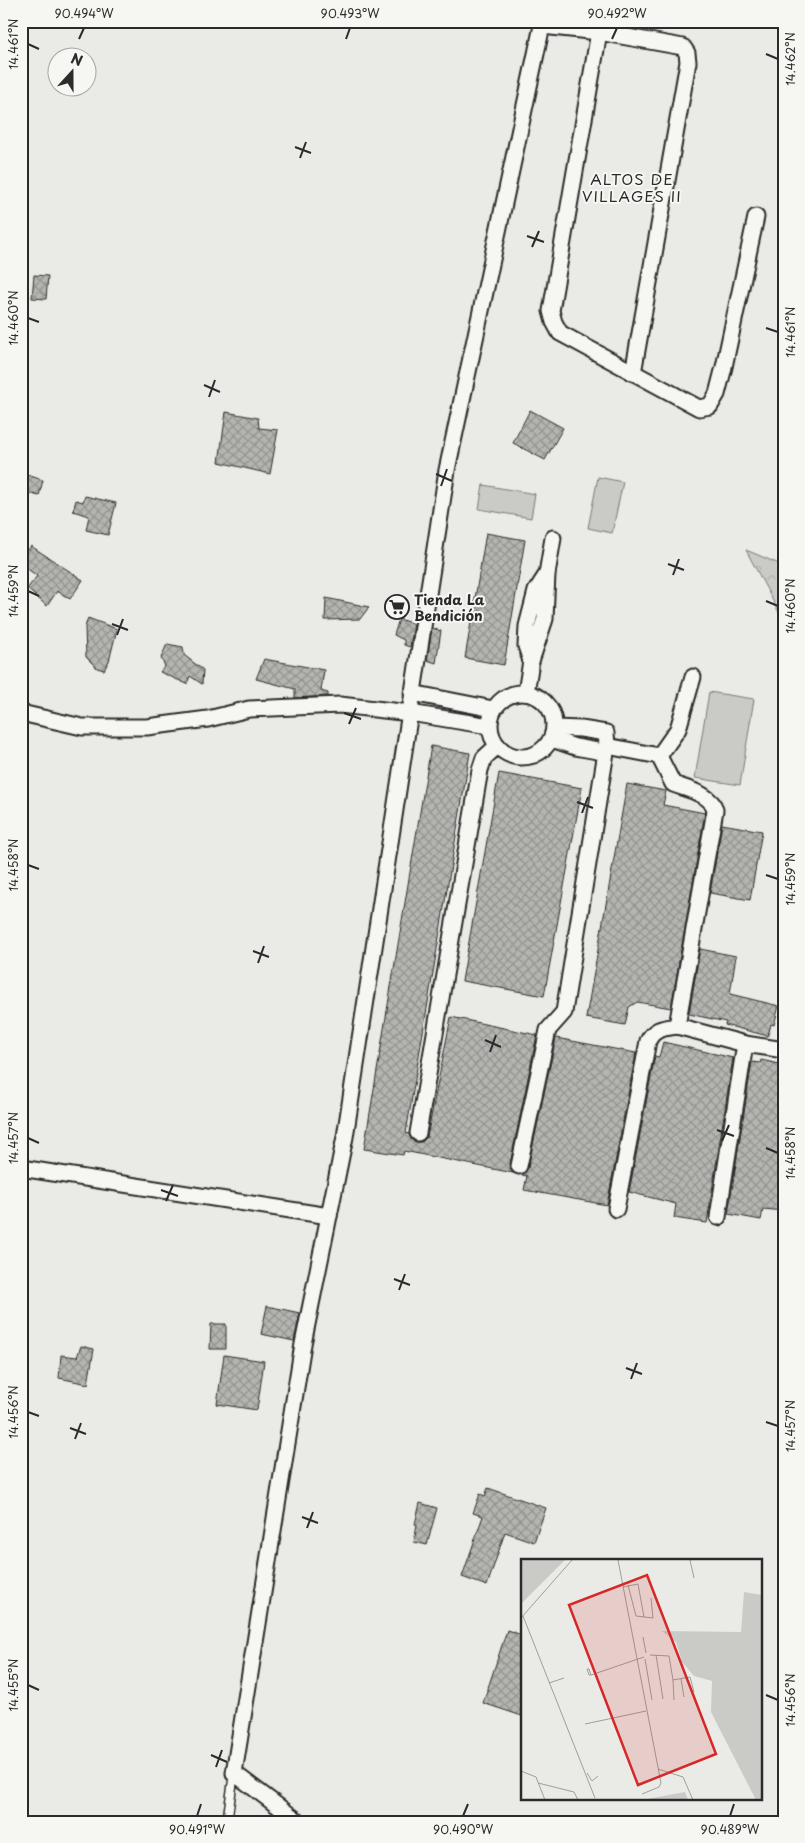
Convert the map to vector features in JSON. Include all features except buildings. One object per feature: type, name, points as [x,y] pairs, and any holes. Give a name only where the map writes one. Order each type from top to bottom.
[{"type":"street","points":[[299,1822],[234,1773],[303,1344],[345,1137],[446,470],[542,23],[683,47],[688,53],[688,62],[633,373]]},
{"type":"street","points":[[599,32],[551,311],[560,333],[699,408],[710,406],[717,394],[724,367],[756,217]]},
{"type":"street","points":[[526,693],[531,661],[526,646],[527,626],[536,591],[547,574],[553,538]]},
{"type":"street","points":[[660,756],[678,729],[693,677]]},
{"type":"street","points":[[412,693],[493,709]]},
{"type":"street","points":[[513,693],[526,693],[543,700],[550,708],[554,718],[553,734],[546,748],[537,754],[527,757],[516,757],[505,753],[497,746],[491,736],[489,726],[493,709],[504,698],[513,693]]},
{"type":"street","points":[[21,713],[82,727],[147,726],[208,719],[249,710],[340,705],[410,713],[489,726]]},
{"type":"street","points":[[553,734],[575,747],[603,752],[607,746]]},
{"type":"street","points":[[418,1133],[480,770],[484,758],[497,746]]},
{"type":"street","points":[[607,746],[660,756]]},
{"type":"street","points":[[519,1166],[548,1030],[564,1012],[607,746]]},
{"type":"street","points":[[660,756],[673,784],[709,799],[714,804],[715,810],[677,1026]]},
{"type":"street","points":[[616,1209],[651,1033],[677,1026],[745,1044],[784,1050]]},
{"type":"street","points":[[718,1217],[745,1044]]},
{"type":"street","points":[[21,1168],[329,1216]]},
{"type":"lane","points":[[227,1822],[234,1773]]},
{"type":"green space","points":[[598,477],[623,482],[612,533],[588,528]]},
{"type":"green space","points":[[483,485],[535,494],[531,518],[479,509]]},
{"type":"green space","points":[[746,550],[784,566],[784,622]]},
{"type":"green space","points":[[709,692],[754,699],[740,785],[695,778]]},
{"type":"place","name":"Tienda La Bendición","points":[[397,607]]},
{"type":"district","name":"ALTOS DE VILLAGES II","points":[[632,186]]}]
